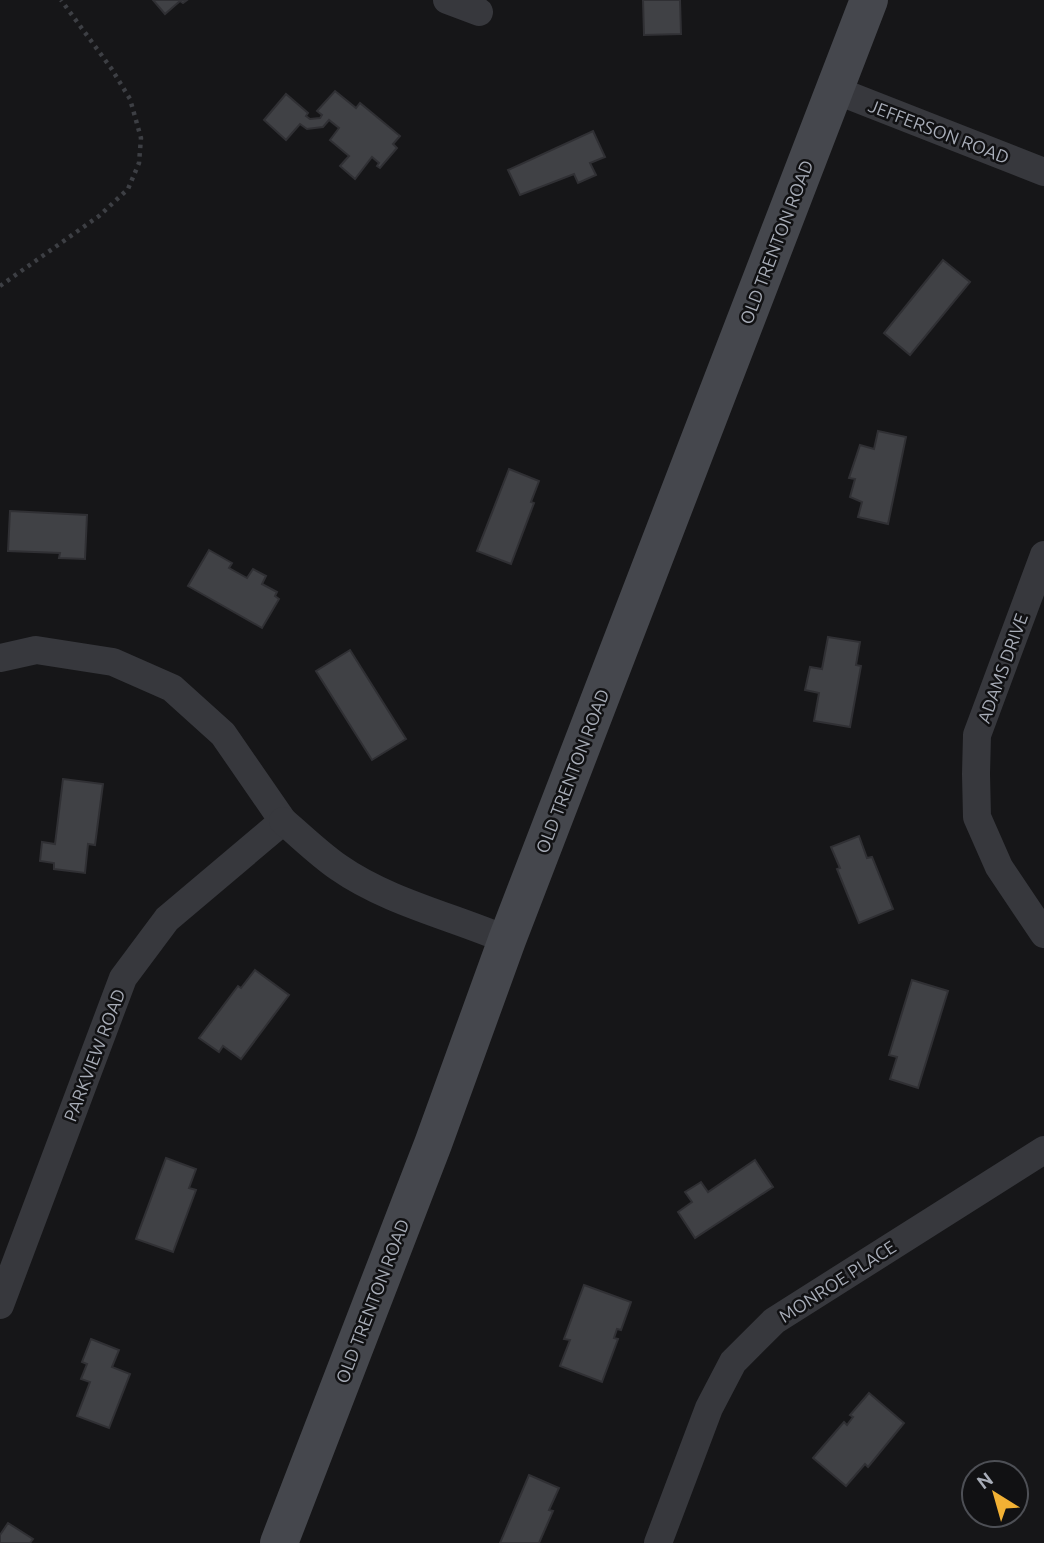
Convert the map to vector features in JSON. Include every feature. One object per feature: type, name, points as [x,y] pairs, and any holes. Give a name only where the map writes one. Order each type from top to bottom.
[{"type":"main road","name":"OLD TRENTON ROAD","points":[[279,1543],[433,1144],[507,940],[869,0]]},
{"type":"street","points":[[447,0],[479,12]]},
{"type":"street","name":"JEFFERSON ROAD","points":[[835,90],[1044,172]]},
{"type":"street","name":"ADAMS DRIVE","points":[[1044,555],[977,735],[976,774],[977,817],[999,867],[1044,934]]},
{"type":"street","points":[[0,658],[36,650],[113,662],[172,688],[223,734],[283,821],[338,867],[385,892],[507,940]]},
{"type":"street","name":"PARKVIEW ROAD","points":[[0,1305],[122,978],[167,919],[283,821]]},
{"type":"street","name":"MONROE PLACE","points":[[657,1543],[709,1408],[733,1362],[774,1321],[1044,1150]]},
{"type":"path","points":[[0,286],[99,216],[128,189],[139,163],[141,138],[130,99],[111,68],[61,0]]},
{"type":"building","points":[[153,0],[187,0],[183,3],[180,1],[165,14]]},
{"type":"building","points":[[643,0],[680,0],[681,34],[644,35]]},
{"type":"building","points":[[335,91],[356,108],[360,103],[400,136],[393,144],[397,148],[380,168],[377,166],[379,163],[372,157],[355,179],[340,166],[349,156],[330,140],[339,128],[329,120],[323,127],[307,129],[300,124],[286,140],[264,120],[286,94],[308,113],[306,116],[310,119],[320,118],[322,115],[317,111]]},
{"type":"building","points":[[593,131],[605,157],[590,163],[596,175],[578,183],[574,174],[520,195],[508,170]]},
{"type":"building","points":[[943,260],[970,282],[910,355],[884,333]]},
{"type":"building","points":[[878,431],[906,437],[888,524],[858,517],[862,502],[850,497],[855,479],[849,478],[860,445],[874,449]]},
{"type":"building","points":[[509,469],[539,481],[531,502],[534,503],[511,564],[477,551]]},
{"type":"building","points":[[10,511],[87,515],[85,559],[59,558],[60,553],[8,551]]},
{"type":"building","points":[[209,550],[232,563],[229,568],[247,578],[253,569],[266,576],[262,584],[277,592],[275,596],[279,599],[262,628],[188,586]]},
{"type":"building","points":[[828,637],[860,642],[856,665],[861,666],[850,727],[814,721],[819,693],[805,690],[810,667],[822,669]]},
{"type":"building","points":[[350,650],[406,739],[372,760],[316,671]]},
{"type":"building","points":[[63,779],[103,784],[95,845],[88,844],[85,873],[54,869],[54,863],[40,861],[42,842],[55,844]]},
{"type":"building","points":[[859,836],[867,858],[872,857],[893,909],[859,923],[831,847]]},
{"type":"building","points":[[255,970],[289,995],[241,1059],[223,1046],[219,1052],[199,1038],[238,986],[241,988]]},
{"type":"building","points":[[912,980],[948,991],[918,1088],[890,1079],[897,1057],[889,1055]]},
{"type":"building","points":[[166,1158],[196,1169],[189,1188],[196,1190],[173,1252],[136,1239]]},
{"type":"building","points":[[755,1160],[773,1187],[695,1238],[678,1212],[692,1202],[685,1192],[701,1182],[708,1192]]},
{"type":"building","points":[[584,1285],[631,1302],[621,1330],[617,1329],[614,1338],[618,1339],[602,1382],[560,1366],[570,1340],[564,1339]]},
{"type":"building","points":[[91,1339],[119,1350],[112,1367],[130,1374],[109,1428],[77,1416],[90,1382],[81,1379],[87,1364],[82,1362]]},
{"type":"building","points":[[869,1393],[904,1423],[868,1467],[865,1464],[846,1486],[813,1458],[844,1422],[847,1425],[853,1417],[850,1415]]},
{"type":"building","points":[[529,1475],[559,1488],[549,1510],[553,1511],[539,1543],[500,1543]]},
{"type":"building","points":[[8,1523],[33,1539],[30,1543],[0,1543],[0,1535]]}]
